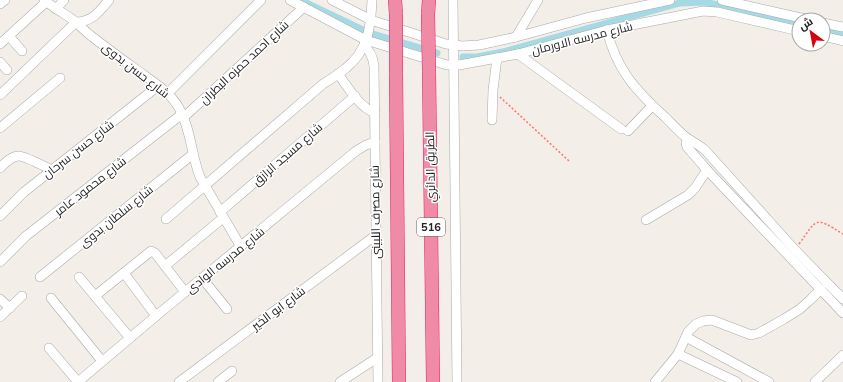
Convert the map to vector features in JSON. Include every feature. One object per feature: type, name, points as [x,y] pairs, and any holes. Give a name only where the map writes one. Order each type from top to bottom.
[{"type":"highway","points":[[396,0],[399,382]]},
{"type":"highway","name":"الطريق الدائري","points":[[428,0],[433,382]]},
{"type":"street","points":[[0,4],[5,0]]},
{"type":"street","points":[[56,9],[64,0]]},
{"type":"street","points":[[0,95],[76,22],[89,20],[97,14],[109,0]]},
{"type":"street","points":[[168,93],[260,0]]},
{"type":"street","name":"شارع مدرسه الاورمان","points":[[290,0],[365,43],[441,64],[453,65],[518,54],[607,30],[703,11],[717,12],[791,29]]},
{"type":"street","name":"شارع مدرسه الاورمان","points":[[332,0],[371,20],[439,42],[470,46],[516,37],[586,18],[670,0]]},
{"type":"street","points":[[166,219],[323,84],[338,74],[358,57],[365,43],[371,20],[372,0]]},
{"type":"street","points":[[453,0],[457,382]]},
{"type":"street","points":[[516,37],[538,0]]},
{"type":"street","points":[[722,0],[791,16]]},
{"type":"street","points":[[0,44],[45,1]]},
{"type":"street","name":"شارع حسن بدوى","points":[[45,1],[76,22],[89,34],[168,93],[173,99],[183,116],[189,132],[196,167],[200,177],[241,247]]},
{"type":"street","name":"شارع احمد حمزه البطران","points":[[183,116],[304,7]]},
{"type":"street","points":[[831,25],[843,28]]},
{"type":"street","points":[[607,30],[612,50],[622,70],[635,87],[652,106],[688,139],[705,150],[795,250],[843,299]]},
{"type":"street","points":[[9,36],[22,51]]},
{"type":"street","points":[[831,38],[843,41]]},
{"type":"street","name":"شارع مصرف اللبينى","points":[[365,43],[374,61],[378,382]]},
{"type":"street","points":[[518,54],[624,130],[652,106]]},
{"type":"street","points":[[492,120],[493,90],[497,58]]},
{"type":"street","points":[[0,62],[8,70]]},
{"type":"street","points":[[338,74],[362,105],[366,109],[375,113]]},
{"type":"street","points":[[0,128],[60,78]]},
{"type":"street","name":"شارع حسن سرحان","points":[[0,216],[24,192],[158,86]]},
{"type":"street","name":"شارع مسجد الرازق","points":[[165,266],[355,96]]},
{"type":"street","name":"شارع محمود عامر","points":[[0,262],[26,236],[183,116]]},
{"type":"street","points":[[688,139],[686,143],[687,147],[707,170],[843,313]]},
{"type":"street","name":"شارع مدرسه الوادى","points":[[78,382],[356,151],[375,142]]},
{"type":"street","name":"شارع سلطان بدوى","points":[[40,277],[193,154]]},
{"type":"street","points":[[0,168],[14,157],[20,156],[52,170]]},
{"type":"street","points":[[646,220],[688,195],[695,188],[707,170]]},
{"type":"street","name":"شارع ابو الخير","points":[[180,382],[376,235]]},
{"type":"street","points":[[95,296],[151,251],[155,253],[185,292]]},
{"type":"street","points":[[124,273],[156,316]]},
{"type":"street","points":[[79,277],[130,338]]},
{"type":"street","points":[[202,278],[227,309]]},
{"type":"street","points":[[655,382],[678,354],[688,332],[696,324],[703,320],[712,320],[751,335],[759,333],[800,309],[821,289]]},
{"type":"street","points":[[0,317],[22,296]]},
{"type":"street","points":[[51,298],[102,361]]},
{"type":"street","points":[[0,299],[10,308]]},
{"type":"street","points":[[686,337],[769,382]]},
{"type":"street","points":[[48,348],[78,382]]},
{"type":"street","points":[[678,354],[737,382]]},
{"type":"street","points":[[815,382],[843,355]]},
{"type":"street","points":[[340,382],[377,358]]},
{"type":"street","points":[[218,382],[232,371]]},
{"type":"path","points":[[493,90],[570,161]]},
{"type":"path","points":[[795,250],[814,224],[819,221],[843,234]]},
{"type":"waterway","points":[[300,0],[365,31]]},
{"type":"waterway","points":[[463,57],[477,57],[503,52],[680,3],[705,2],[791,22]]},
{"type":"waterway","points":[[831,31],[843,33]]},
{"type":"waterway","points":[[373,34],[437,53]]}]
